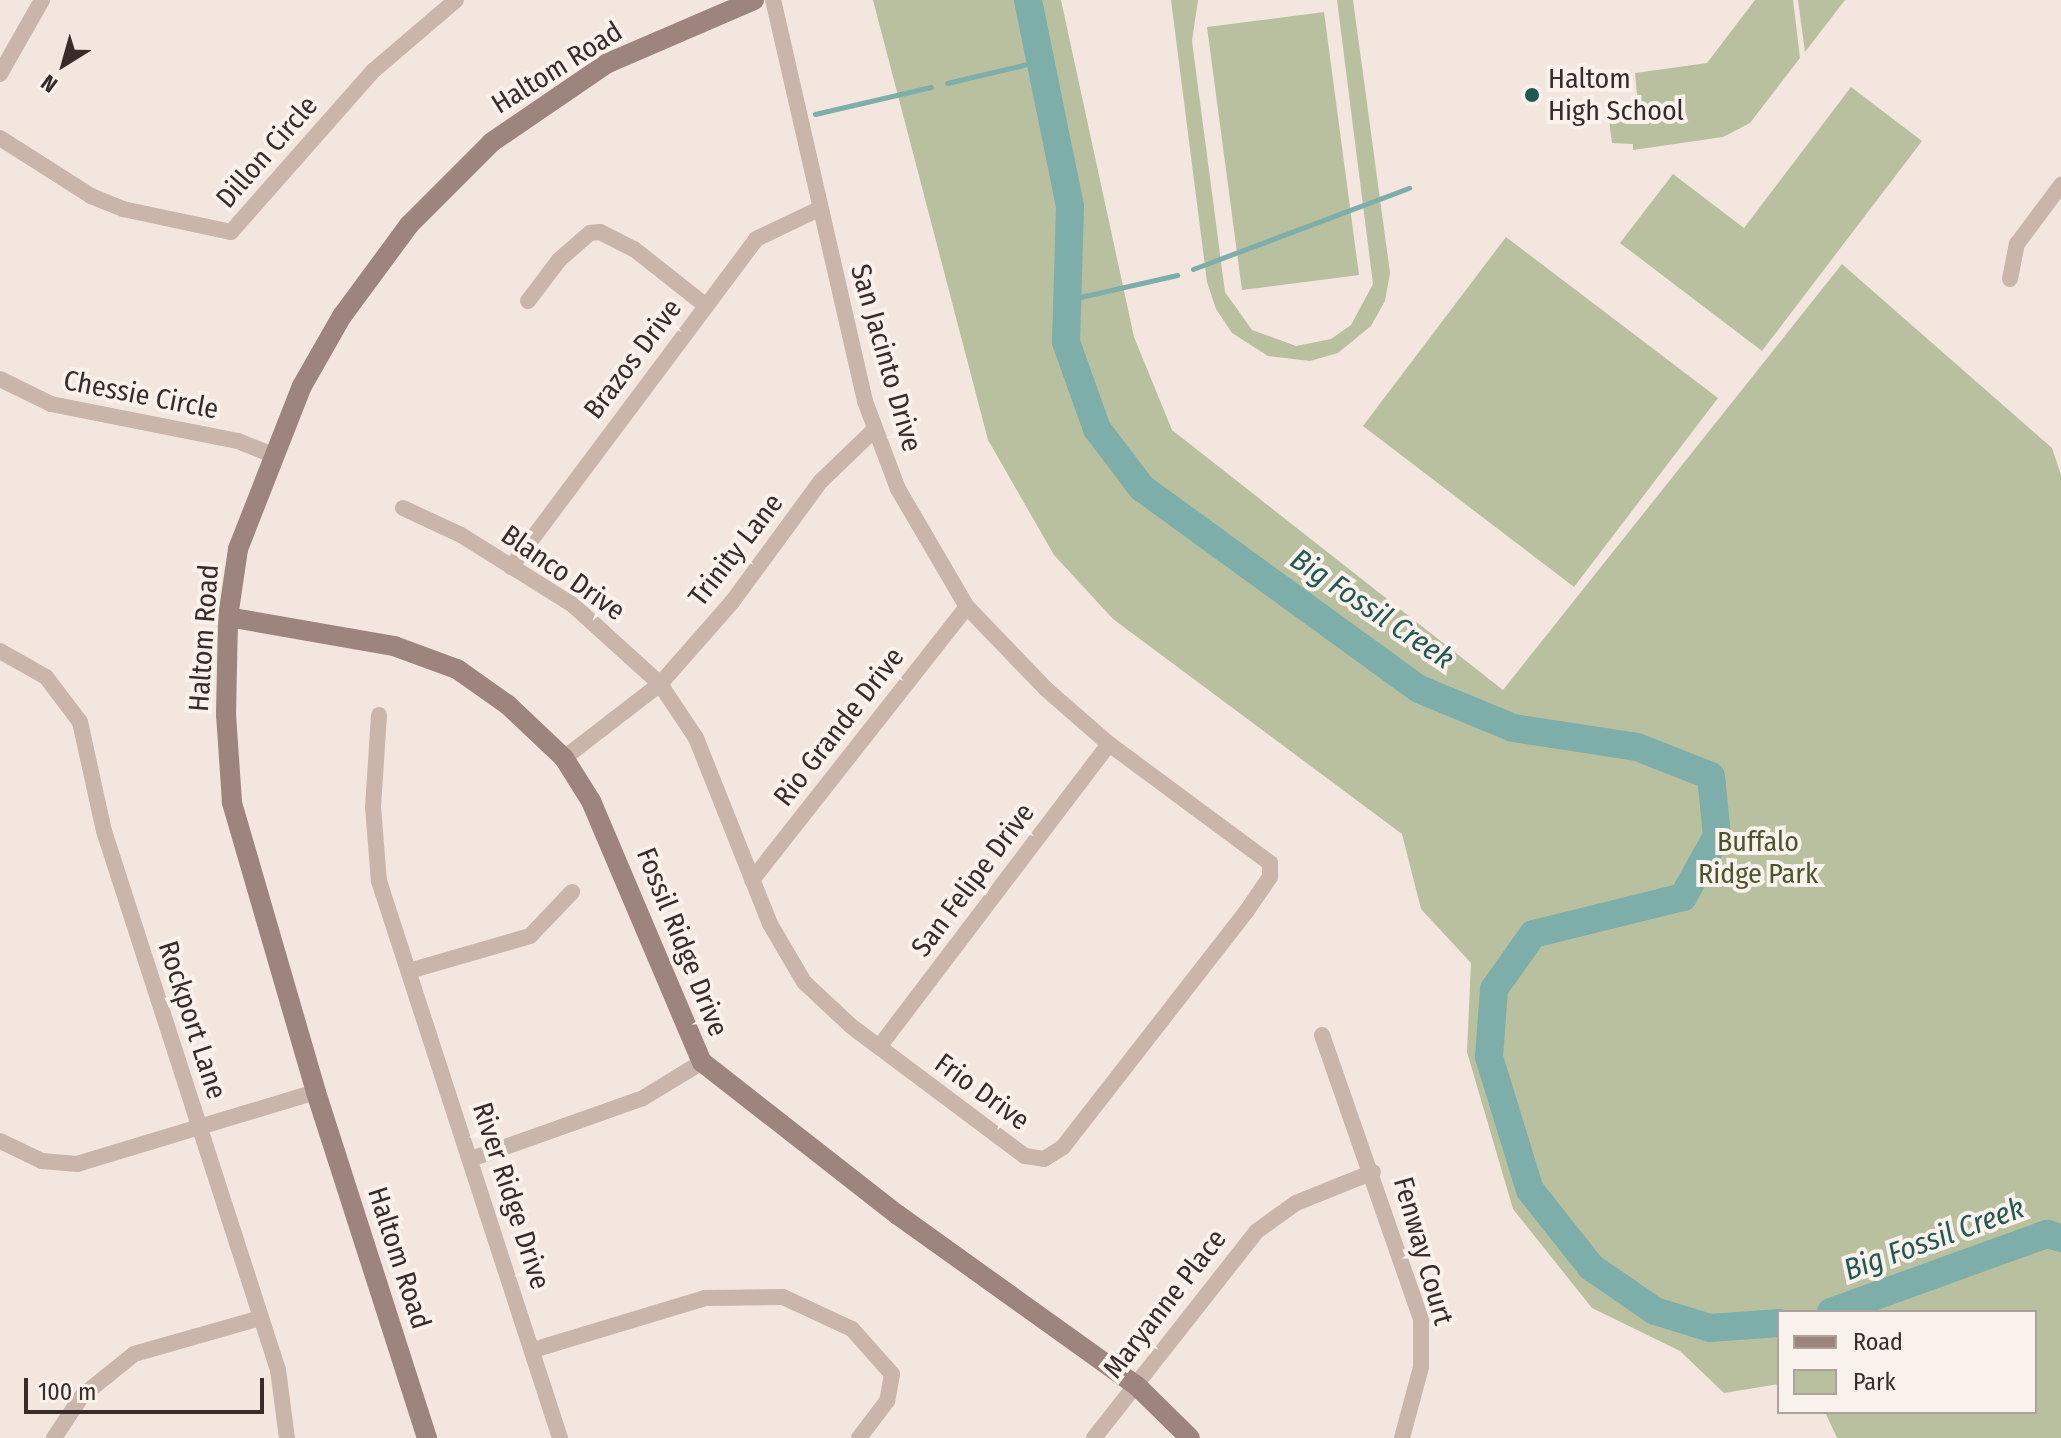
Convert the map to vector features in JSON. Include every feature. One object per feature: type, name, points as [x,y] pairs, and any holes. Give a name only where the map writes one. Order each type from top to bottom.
[{"type":"main road","name":"Haltom Road","points":[[427,1438],[316,1092],[232,802],[226,715],[228,617],[238,549],[302,386],[342,316],[409,225],[466,164],[608,63],[754,0]]},
{"type":"main road","name":"Fossil Ridge Drive","points":[[228,617],[394,646],[457,669],[508,705],[564,758],[608,834],[688,1040],[702,1062],[910,1224],[1137,1386],[1190,1438]]},
{"type":"street","points":[[0,74],[42,0]]},
{"type":"street","name":"Dillon Circle","points":[[0,138],[91,196],[123,209],[231,232],[373,71],[456,0]]},
{"type":"street","name":"San Jacinto Drive","points":[[773,0],[819,209],[874,430],[898,489],[967,607],[1046,689],[1109,744],[1270,863]]},
{"type":"street","points":[[2010,279],[2017,244],[2061,185]]},
{"type":"street","name":"Brazos Drive","points":[[511,567],[756,239],[819,209]]},
{"type":"street","points":[[528,301],[559,260],[590,233],[600,232],[634,249],[705,305]]},
{"type":"street","name":"Chessie Circle","points":[[0,379],[51,404],[238,441],[275,456]]},
{"type":"street","name":"Trinity Lane","points":[[564,758],[660,684],[732,602],[821,481],[874,430]]},
{"type":"street","name":"Blanco Drive","points":[[403,508],[511,567],[596,622],[660,684],[696,738],[752,880]]},
{"type":"street","name":"Rio Grande Drive","points":[[752,880],[967,607]]},
{"type":"street","name":"Rockport Lane","points":[[0,651],[46,677],[80,722],[104,831],[282,1385],[287,1438]]},
{"type":"street","name":"River Ridge Drive","points":[[379,715],[374,846],[379,881],[560,1438]]},
{"type":"street","name":"San Felipe Drive","points":[[879,1047],[1109,744]]},
{"type":"street","name":"Frio Drive","points":[[752,880],[770,924],[804,982],[879,1047],[993,1137],[1025,1156],[1044,1159],[1073,1135],[1246,912],[1270,877],[1270,863]]},
{"type":"street","points":[[409,971],[530,936],[572,892]]},
{"type":"street","name":"Fenway Court","points":[[1322,1035],[1373,1172],[1421,1320],[1421,1367],[1402,1438]]},
{"type":"street","points":[[471,1159],[643,1098],[702,1062]]},
{"type":"street","points":[[0,1141],[42,1161],[77,1164],[200,1131],[316,1092]]},
{"type":"street","name":"Maryanne Place","points":[[1094,1438],[1137,1386],[1192,1308],[1257,1231],[1296,1203],[1373,1172]]},
{"type":"street","points":[[533,1350],[705,1298],[783,1297],[852,1329],[892,1374],[887,1401],[859,1438]]},
{"type":"street","points":[[54,1438],[82,1396],[134,1354],[260,1318]]},
{"type":"green space","name":"Buffalo Ridge Park","points":[[873,0],[1061,0],[1134,337],[1172,430],[1503,690],[1842,264],[2052,448],[2061,475],[2061,1438],[1837,1438],[1826,1414],[2037,1414],[2037,1310],[1777,1310],[1777,1384],[1724,1393],[1680,1351],[1592,1308],[1513,1209],[1467,1052],[1471,963],[1421,909],[1402,834],[1113,619],[1054,555],[988,440]]},
{"type":"green space","points":[[1171,0],[1198,0],[1192,41],[1225,292],[1252,330],[1296,346],[1331,339],[1351,325],[1373,284],[1337,0],[1353,0],[1390,273],[1385,301],[1371,326],[1338,353],[1310,361],[1268,356],[1232,333],[1216,309],[1207,282]]},
{"type":"green space","points":[[1755,0],[1793,0],[1800,58],[1750,123],[1723,137],[1633,150],[1633,144],[1612,143],[1609,120],[1639,117],[1635,73],[1707,63]]},
{"type":"green space","points":[[1798,0],[1845,0],[1805,52]]},
{"type":"green space","points":[[1324,12],[1359,275],[1242,290],[1207,27]]},
{"type":"green space","points":[[1851,87],[1922,141],[1762,351],[1620,243],[1673,174],[1744,228]]},
{"type":"green space","points":[[1506,237],[1718,398],[1574,587],[1363,426]]},
{"type":"waterway","name":"Big Fossil Creek","points":[[1028,0],[1070,207],[1066,342],[1097,429],[1142,488],[1419,689],[1513,728],[1637,747],[1711,776],[1717,836],[1683,897],[1533,934],[1494,989],[1489,1057],[1530,1190],[1591,1267],[1655,1311],[1710,1328],[1777,1323]]},
{"type":"waterway","points":[[947,83],[1040,61]]},
{"type":"waterway","points":[[815,114],[931,87]]},
{"type":"waterway","points":[[1193,269],[1409,188]]},
{"type":"waterway","points":[[1067,300],[1177,275]]},
{"type":"waterway","name":"Big Fossil Creek","points":[[1837,1310],[2047,1234],[2061,1238]]},
{"type":"place","name":"Haltom High School","points":[[1532,95]]}]
